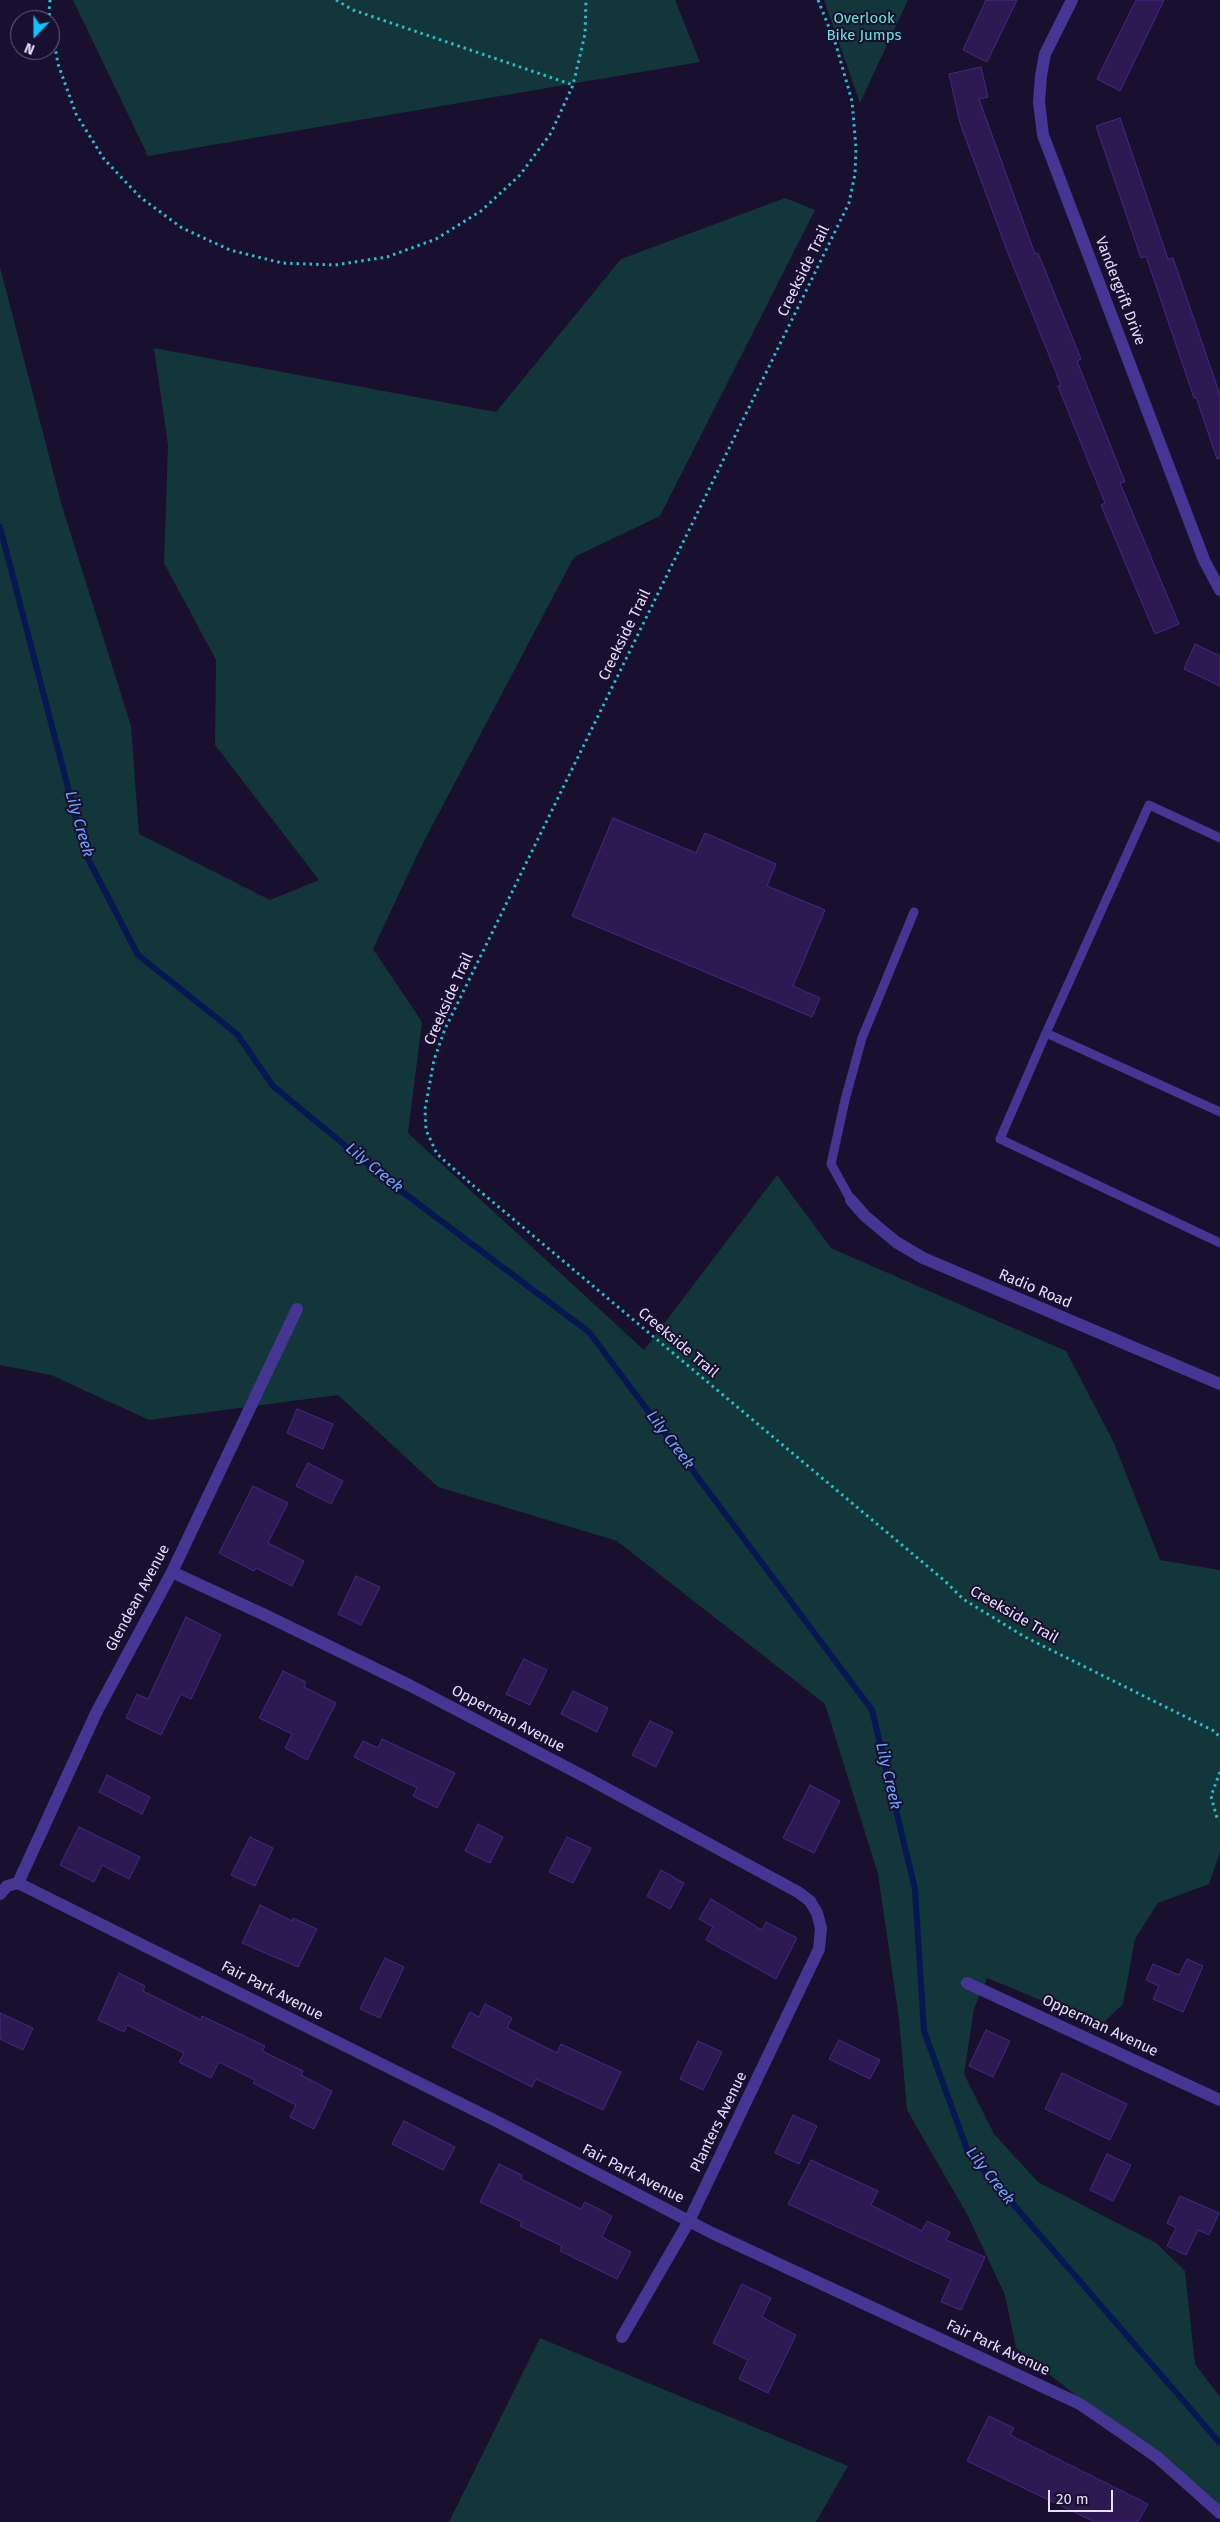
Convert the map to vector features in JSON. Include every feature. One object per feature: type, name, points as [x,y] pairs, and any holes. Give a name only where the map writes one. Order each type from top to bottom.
[{"type":"street","name":"Vandergrift Drive","points":[[1072,0],[1045,54],[1040,76],[1039,102],[1043,135],[1204,560],[1220,590]]},
{"type":"street","name":"Radio Road","points":[[851,1200],[865,1216],[896,1242],[923,1258],[1220,1384]]},
{"type":"street","name":"Glendean Avenue","points":[[18,1883],[96,1711],[172,1572],[297,1309]]},
{"type":"street","name":"Opperman Avenue","points":[[172,1572],[411,1686],[588,1779],[798,1892],[810,1902],[817,1913]]},
{"type":"street","points":[[0,1894],[7,1886],[18,1883]]},
{"type":"street","name":"Fair Park Avenue","points":[[18,1883],[413,2080],[712,2233],[1080,2404],[1157,2457],[1220,2513]]},
{"type":"street","name":"Planters Avenue","points":[[622,2337],[690,2221],[820,1949],[821,1928],[817,1913]]},
{"type":"street","name":"Opperman Avenue","points":[[968,1983],[1220,2100]]},
{"type":"lane","points":[[1220,838],[1149,805],[1000,1139],[1220,1243]]},
{"type":"lane","points":[[851,1200],[831,1164],[845,1100],[862,1038],[914,912]]},
{"type":"lane","points":[[1046,1033],[1220,1112]]},
{"type":"path","points":[[50,0],[49,12],[58,64],[76,114],[104,159],[140,197],[182,228],[230,250],[282,263],[334,265],[378,258],[436,239],[481,211],[520,175],[550,133],[572,85],[585,34],[586,0]]},
{"type":"path","points":[[336,0],[353,10],[572,85]]},
{"type":"path","name":"Creekside Trail","points":[[818,0],[836,45],[852,101],[856,148],[855,174],[849,203],[445,1028],[434,1060],[425,1109],[426,1130],[437,1154],[463,1177],[937,1575],[963,1599],[1024,1637],[1216,1732],[1220,1740]]},
{"type":"path","points":[[1220,1772],[1211,1796],[1217,1818],[1220,1820]]},
{"type":"green space","points":[[73,0],[675,0],[700,62],[148,156]]},
{"type":"green space","name":"Overlook Bike Jumps","points":[[824,0],[908,0],[860,103]]},
{"type":"green space","points":[[785,198],[815,210],[660,516],[574,557],[421,847],[373,949],[422,1022],[408,1133],[644,1350],[777,1175],[831,1248],[1066,1351],[1114,1443],[1160,1560],[1220,1570],[1220,1852],[1209,1884],[1158,1903],[1135,1939],[1123,2004],[1101,2025],[987,1978],[974,2009],[964,2074],[994,2134],[1038,2182],[1156,2243],[1185,2271],[1195,2364],[1220,2397],[1220,2509],[1016,2348],[1005,2295],[968,2216],[907,2110],[899,2019],[878,1874],[825,1704],[617,1541],[438,1487],[338,1395],[149,1420],[51,1375],[0,1365],[0,267],[62,506],[131,726],[139,834],[270,900],[319,880],[215,745],[216,660],[164,563],[168,445],[154,348],[496,412],[621,259]]},
{"type":"green space","points":[[540,2338],[848,2466],[816,2522],[449,2522]]},
{"type":"building","points":[[986,0],[1017,0],[987,62],[963,50]]},
{"type":"building","points":[[1136,0],[1164,0],[1120,91],[1097,79]]},
{"type":"building","points":[[981,67],[988,97],[979,99],[1035,254],[1038,253],[1081,359],[1077,361],[1125,482],[1120,483],[1179,624],[1155,634],[1101,505],[1105,503],[1058,386],[1061,385],[1006,248],[960,123],[949,74]]},
{"type":"building","points":[[1120,118],[1168,259],[1173,258],[1220,395],[1220,458],[1217,459],[1196,397],[1194,398],[1146,256],[1141,258],[1096,126]]},
{"type":"building","points":[[1195,644],[1220,656],[1220,686],[1184,669]]},
{"type":"building","points":[[613,818],[696,853],[705,833],[776,864],[767,886],[825,910],[793,986],[820,998],[812,1017],[572,916]]},
{"type":"building","points":[[297,1409],[333,1424],[323,1449],[287,1433]]},
{"type":"building","points":[[308,1463],[343,1481],[331,1504],[296,1486]]},
{"type":"building","points":[[253,1486],[288,1503],[268,1543],[304,1561],[292,1586],[256,1568],[254,1571],[219,1553]]},
{"type":"building","points":[[356,1576],[380,1587],[361,1625],[338,1614]]},
{"type":"building","points":[[186,1617],[221,1635],[191,1699],[181,1694],[161,1735],[126,1718],[137,1694],[148,1699]]},
{"type":"building","points":[[524,1659],[547,1670],[530,1705],[506,1694]]},
{"type":"building","points":[[283,1671],[306,1682],[304,1687],[336,1703],[307,1760],[285,1748],[292,1734],[259,1718]]},
{"type":"building","points":[[573,1691],[608,1708],[597,1732],[561,1714]]},
{"type":"building","points":[[650,1721],[673,1732],[656,1767],[632,1755]]},
{"type":"building","points":[[382,1739],[455,1773],[437,1808],[413,1796],[417,1788],[354,1757],[363,1741],[378,1748]]},
{"type":"building","points":[[107,1775],[150,1797],[142,1814],[99,1792]]},
{"type":"building","points":[[810,1785],[840,1801],[814,1853],[783,1838]]},
{"type":"building","points":[[478,1824],[503,1837],[490,1863],[465,1851]]},
{"type":"building","points":[[79,1827],[140,1857],[129,1879],[102,1865],[94,1882],[60,1865]]},
{"type":"building","points":[[250,1837],[273,1848],[255,1886],[231,1875]]},
{"type":"building","points":[[567,1837],[591,1848],[573,1883],[549,1872]]},
{"type":"building","points":[[661,1870],[684,1883],[670,1909],[647,1896]]},
{"type":"building","points":[[711,1899],[762,1930],[766,1922],[797,1938],[776,1979],[706,1940],[713,1927],[699,1919]]},
{"type":"building","points":[[260,1905],[292,1921],[293,1918],[317,1929],[298,1967],[242,1943]]},
{"type":"building","points":[[385,1958],[404,1967],[380,2018],[360,2009]]},
{"type":"building","points":[[1187,1959],[1203,1966],[1183,2012],[1153,1999],[1159,1986],[1146,1980],[1153,1964],[1179,1975]]},
{"type":"building","points":[[119,1973],[145,1986],[143,1991],[201,2020],[202,2016],[265,2046],[262,2051],[303,2071],[301,2075],[332,2091],[314,2129],[290,2117],[296,2105],[253,2083],[255,2080],[219,2062],[211,2078],[179,2062],[184,2053],[127,2025],[124,2032],[98,2020]]},
{"type":"building","points":[[485,2004],[512,2018],[507,2028],[557,2053],[561,2044],[621,2072],[603,2110],[536,2079],[532,2087],[452,2047],[470,2012],[479,2017]]},
{"type":"building","points":[[0,2013],[33,2028],[23,2050],[0,2039]]},
{"type":"building","points":[[986,2030],[1010,2041],[993,2077],[969,2066]]},
{"type":"building","points":[[839,2040],[880,2060],[870,2079],[829,2059]]},
{"type":"building","points":[[698,2041],[722,2052],[703,2090],[680,2079]]},
{"type":"building","points":[[1062,2073],[1127,2104],[1110,2140],[1045,2109]]},
{"type":"building","points":[[793,2115],[817,2126],[799,2164],[775,2153]]},
{"type":"building","points":[[404,2121],[455,2147],[443,2170],[392,2144]]},
{"type":"building","points":[[1107,2154],[1131,2165],[1113,2201],[1090,2190]]},
{"type":"building","points":[[811,2160],[878,2191],[871,2205],[922,2231],[927,2221],[950,2232],[946,2240],[985,2257],[961,2310],[941,2302],[951,2279],[788,2204]]},
{"type":"building","points":[[499,2164],[522,2175],[521,2179],[581,2209],[585,2202],[612,2216],[602,2237],[631,2252],[617,2279],[560,2251],[562,2246],[520,2226],[522,2222],[480,2202]]},
{"type":"building","points":[[1180,2196],[1219,2213],[1209,2235],[1198,2230],[1186,2255],[1167,2246],[1176,2228],[1167,2223]]},
{"type":"building","points":[[742,2284],[771,2298],[762,2317],[796,2335],[768,2393],[739,2379],[748,2360],[713,2343]]},
{"type":"building","points":[[989,2416],[1014,2428],[1010,2435],[1148,2504],[1138,2522],[1095,2522],[967,2461]]},
{"type":"waterway","name":"Lily Creek","points":[[0,527],[85,853],[138,955],[237,1034],[273,1086],[388,1181],[589,1332],[872,1710],[915,1889],[924,2031],[968,2152],[1220,2443]]}]
